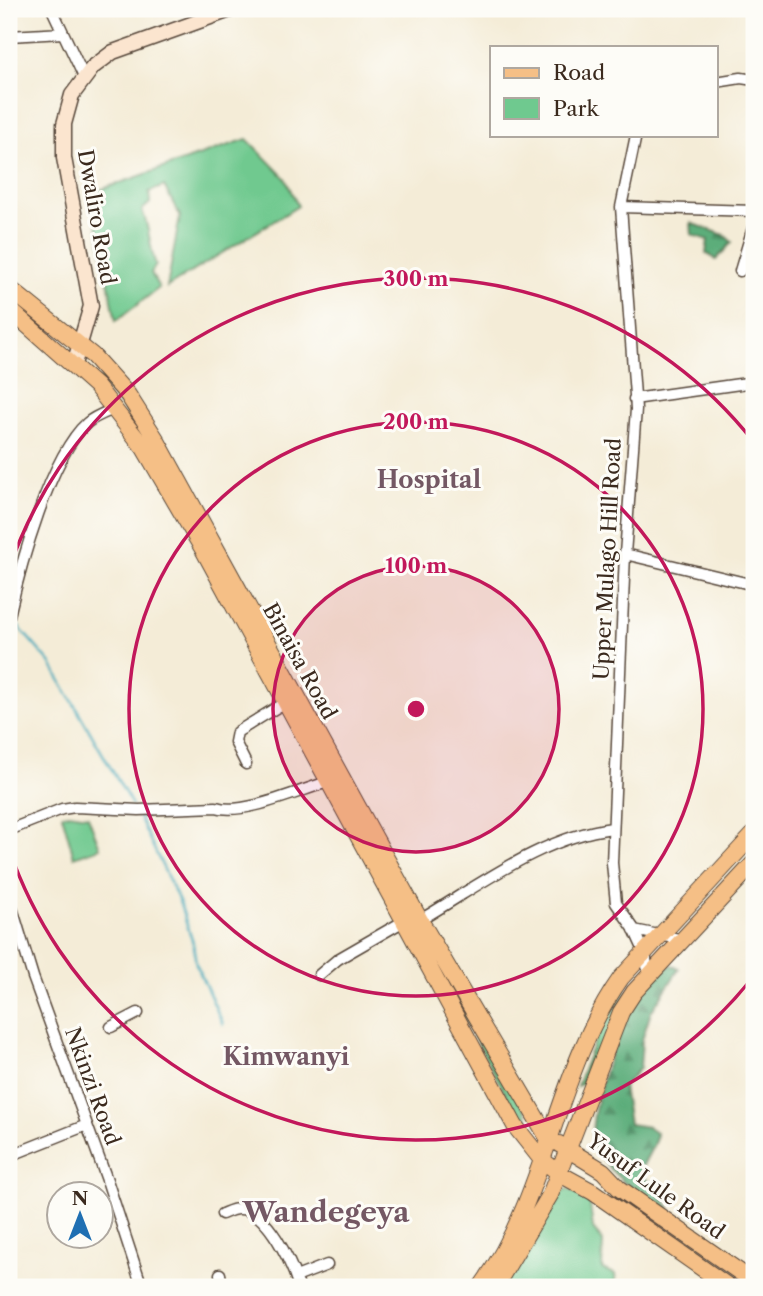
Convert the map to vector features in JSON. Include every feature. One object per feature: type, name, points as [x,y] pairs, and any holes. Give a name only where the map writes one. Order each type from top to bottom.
[{"type":"main road","name":"Binaisa Road","points":[[9,288],[79,344],[128,395],[156,439],[412,920],[515,1126],[541,1159]]},
{"type":"main road","name":"Binaisa Road","points":[[9,309],[74,364],[116,408],[144,448],[204,551],[328,782],[548,1138]]},
{"type":"main road","points":[[481,1287],[521,1220],[548,1138],[604,1002],[661,935],[754,834]]},
{"type":"main road","points":[[495,1287],[560,1174],[621,1012],[634,992],[754,863]]},
{"type":"main road","name":"Yusuf Lule Road","points":[[548,1138],[603,1171],[620,1188],[754,1282]]},
{"type":"main road","name":"Yusuf Lule Road","points":[[541,1159],[722,1282]]},
{"type":"main road","points":[[722,1282],[727,1263]]},
{"type":"street","points":[[52,9],[84,77]]},
{"type":"street","name":"Dwaliro Road","points":[[74,364],[91,306],[68,189],[63,137],[69,105],[84,77],[105,58],[123,48],[233,9]]},
{"type":"street","points":[[9,36],[63,33]]},
{"type":"street","points":[[718,82],[741,78],[754,80]]},
{"type":"street","name":"Upper Mulago Hill Road","points":[[636,136],[621,207],[634,399],[612,828],[615,901],[645,953],[649,978]]},
{"type":"street","points":[[621,207],[754,211]]},
{"type":"street","points":[[740,271],[754,224]]},
{"type":"street","points":[[634,399],[754,382]]},
{"type":"street","points":[[9,616],[43,505],[71,442],[89,422],[116,408]]},
{"type":"street","points":[[625,554],[754,585]]},
{"type":"street","points":[[246,764],[235,743],[237,733],[284,703]]},
{"type":"street","points":[[9,830],[62,809],[216,807],[224,810],[270,801],[328,782]]},
{"type":"street","points":[[319,975],[338,958],[549,846],[591,831],[612,828]]},
{"type":"street","name":"Nkinzi Road","points":[[9,898],[33,977],[142,1287]]},
{"type":"street","points":[[634,930],[684,940]]},
{"type":"street","points":[[111,1027],[138,1013]]},
{"type":"street","points":[[9,1156],[87,1125]]},
{"type":"street","points":[[222,1214],[239,1208],[248,1211],[271,1230],[298,1282],[327,1265]]},
{"type":"street","points":[[220,1274],[222,1287]]},
{"type":"green space","points":[[247,139],[285,178],[298,206],[167,287],[180,216],[164,186],[149,192],[150,203],[142,210],[156,265],[151,273],[159,288],[116,321],[91,193]]},
{"type":"green space","points":[[691,223],[724,235],[732,242],[716,260],[706,253],[708,240],[692,235]]},
{"type":"green space","points":[[108,373],[134,416],[527,1113],[530,1129],[527,1133],[147,441],[99,381]]},
{"type":"green space","points":[[69,813],[88,816],[100,848],[74,857],[62,815]]},
{"type":"green space","points":[[671,965],[679,969],[651,1012],[642,1040],[640,1068],[623,1087],[629,1124],[648,1127],[657,1134],[640,1174],[651,1183],[662,1182],[666,1189],[662,1196],[670,1208],[661,1211],[633,1191],[608,1166],[595,1147],[592,1134],[606,1067],[624,1020],[642,990]]},
{"type":"green space","points":[[621,986],[627,992],[587,1082],[577,1086],[605,1014]]},
{"type":"green space","points":[[567,1189],[589,1196],[593,1229],[603,1241],[602,1269],[615,1274],[616,1287],[502,1287],[546,1200]]},
{"type":"waterway","points":[[10,617],[51,664],[132,805]]},
{"type":"waterway","points":[[137,813],[179,901],[193,943],[196,964],[223,1024]]},
{"type":"district","name":"Hospital","points":[[429,479]]},
{"type":"district","name":"Kimwanyi","points":[[286,1056]]},
{"type":"district","name":"Wandegeya","points":[[326,1212]]}]
